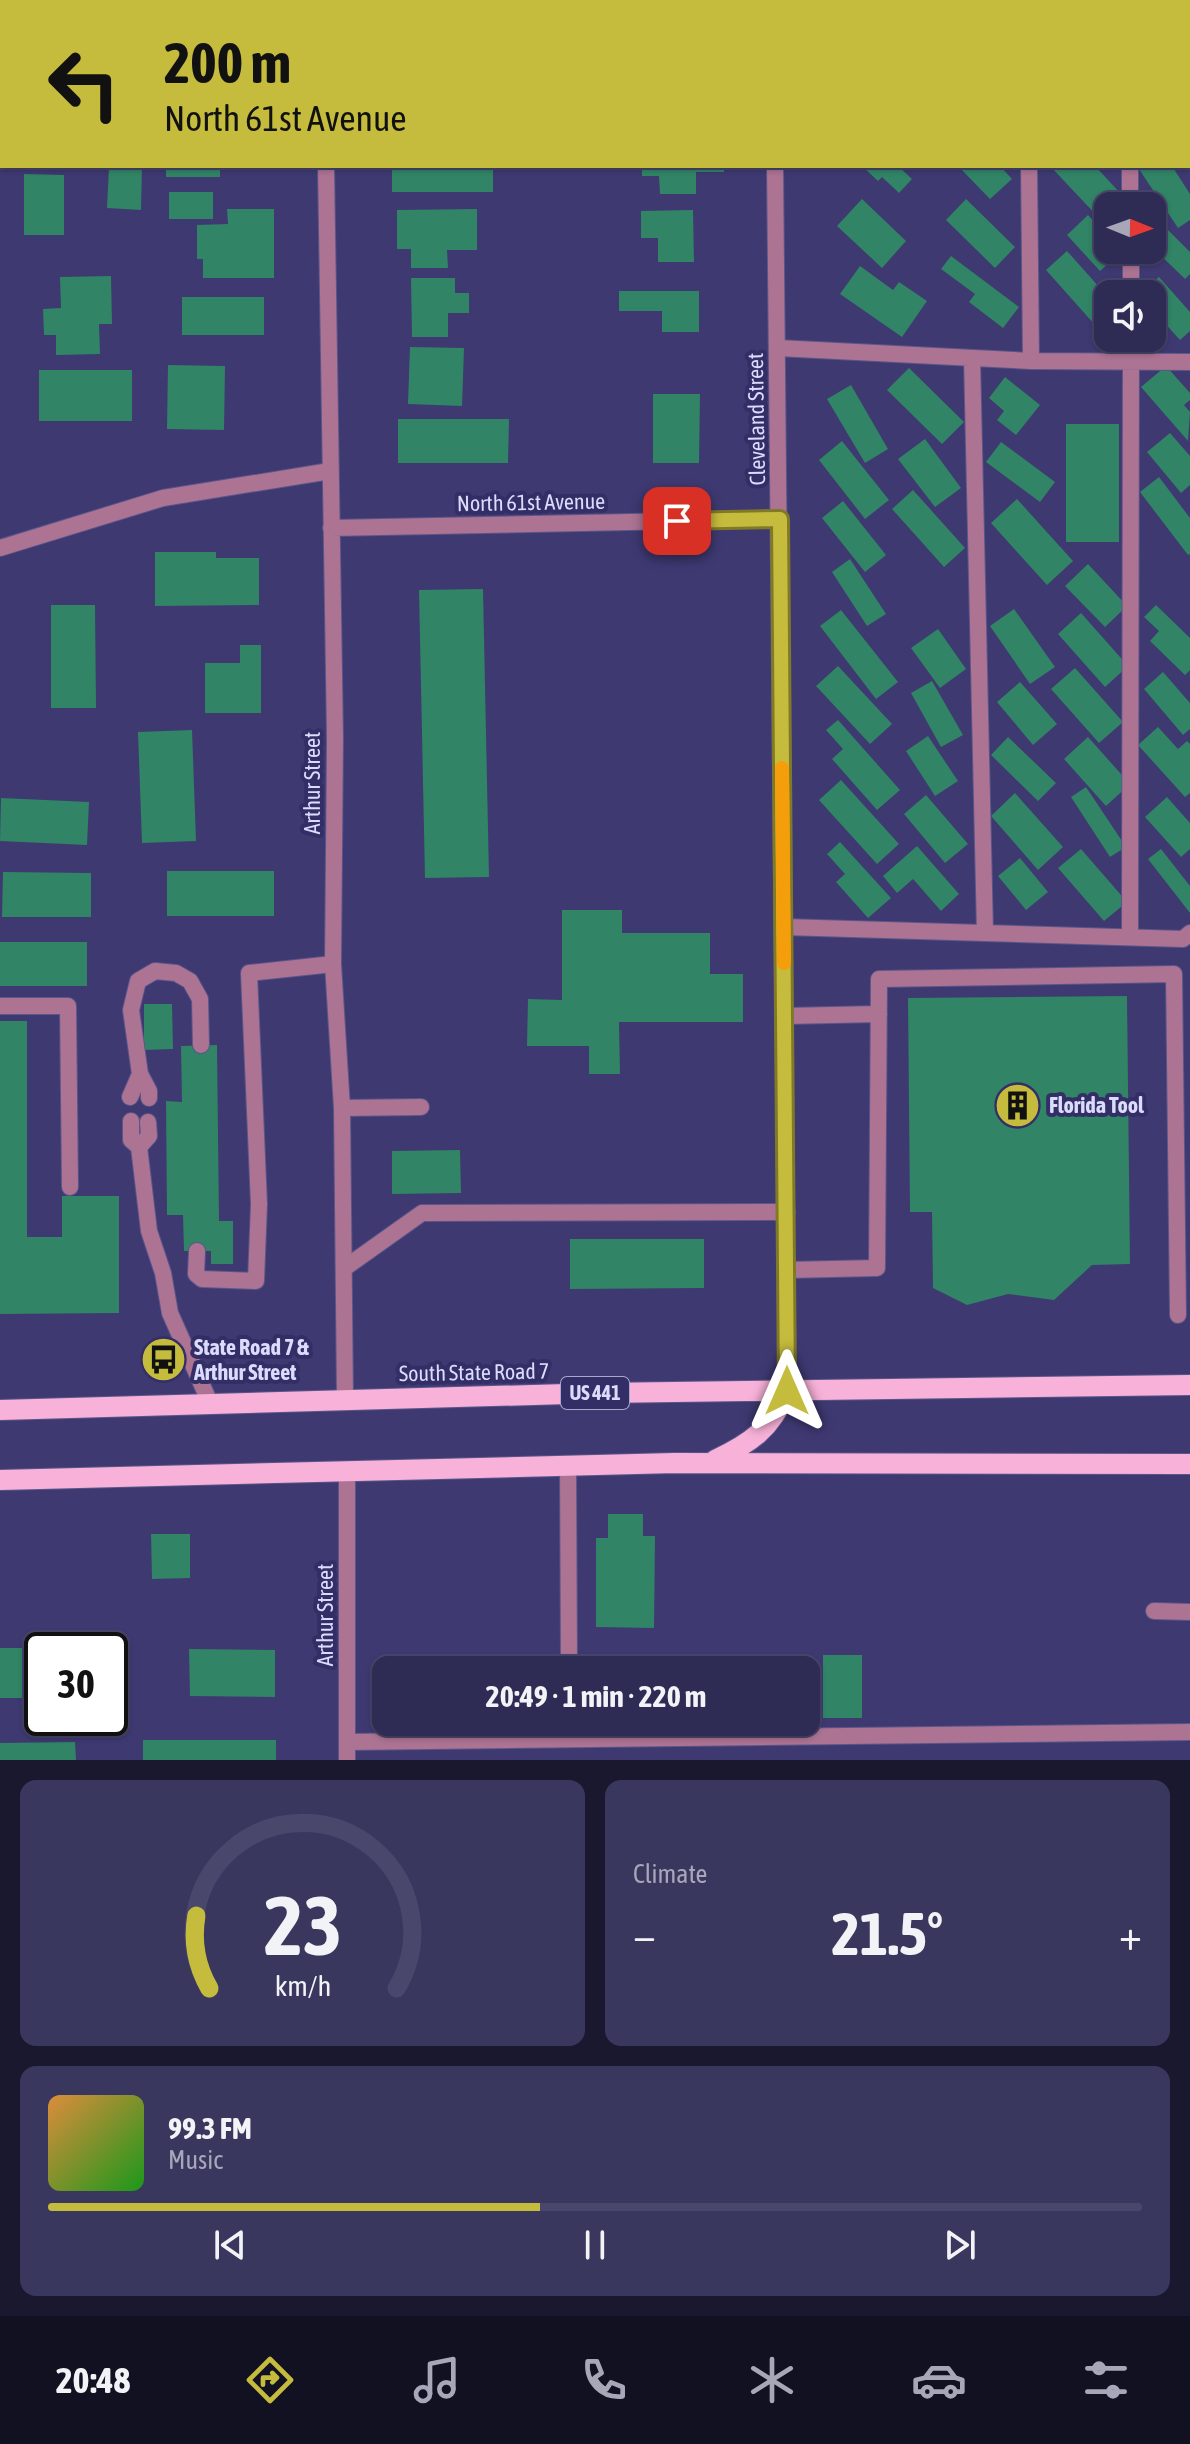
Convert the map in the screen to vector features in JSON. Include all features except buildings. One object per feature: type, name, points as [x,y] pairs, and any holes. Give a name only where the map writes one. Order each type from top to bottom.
[{"type":"main road","name":"South State Road 7","points":[[0,1410],[345,1399],[1190,1385]]},
{"type":"main road","points":[[708,1463],[743,1447],[764,1430],[778,1412],[787,1391]]},
{"type":"main road","points":[[0,1480],[708,1463],[1190,1464]]},
{"type":"street","name":"Arthur Street","points":[[326,168],[335,738],[333,964],[342,1108],[345,1399]]},
{"type":"street","name":"Cleveland Street","points":[[775,168],[787,1391]]},
{"type":"street","points":[[1029,168],[1031,361]]},
{"type":"street","points":[[1130,168],[1130,192]]},
{"type":"street","points":[[778,348],[1031,361],[1190,362]]},
{"type":"street","points":[[1130,937],[1132,352]]},
{"type":"street","points":[[972,358],[985,933]]},
{"type":"street","points":[[0,548],[163,498],[330,471]]},
{"type":"street","name":"North 61st Avenue","points":[[331,528],[780,519]]},
{"type":"street","points":[[784,927],[1183,939],[1190,933]]},
{"type":"street","points":[[197,1251],[196,1274],[202,1279],[256,1281],[259,1204],[249,973],[333,964]]},
{"type":"street","points":[[149,1098],[149,1091],[140,1074],[131,1010],[138,981],[155,971],[176,973],[190,981],[200,999],[201,1045]]},
{"type":"street","points":[[787,1270],[877,1268],[879,979],[1174,974],[1178,1315]]},
{"type":"street","points":[[0,1006],[68,1006],[70,1187]]},
{"type":"street","points":[[785,1016],[879,1014]]},
{"type":"street","points":[[130,1097],[140,1074]]},
{"type":"street","points":[[342,1108],[421,1107]]},
{"type":"street","points":[[131,1121],[131,1140],[139,1147],[149,1231],[163,1273],[170,1313],[210,1403]]},
{"type":"street","points":[[139,1147],[149,1136],[148,1122]]},
{"type":"street","points":[[346,1267],[422,1213],[787,1212]]},
{"type":"street","points":[[568,1465],[569,1656]]},
{"type":"street","name":"Arthur Street","points":[[347,1470],[347,1760]]},
{"type":"street","points":[[1154,1611],[1190,1612]]},
{"type":"street","points":[[820,1731],[1190,1732]]},
{"type":"street","points":[[347,1742],[493,1736]]},
{"type":"slow traffic","points":[[782,768],[784,963]]},
{"type":"place","name":"Florida Tool","points":[[1018,1105]]},
{"type":"place","name":"State Road 7 & Arthur Street","points":[[163,1360]]},
{"type":"route","points":[[677,521],[780,519],[787,1391]]}]
